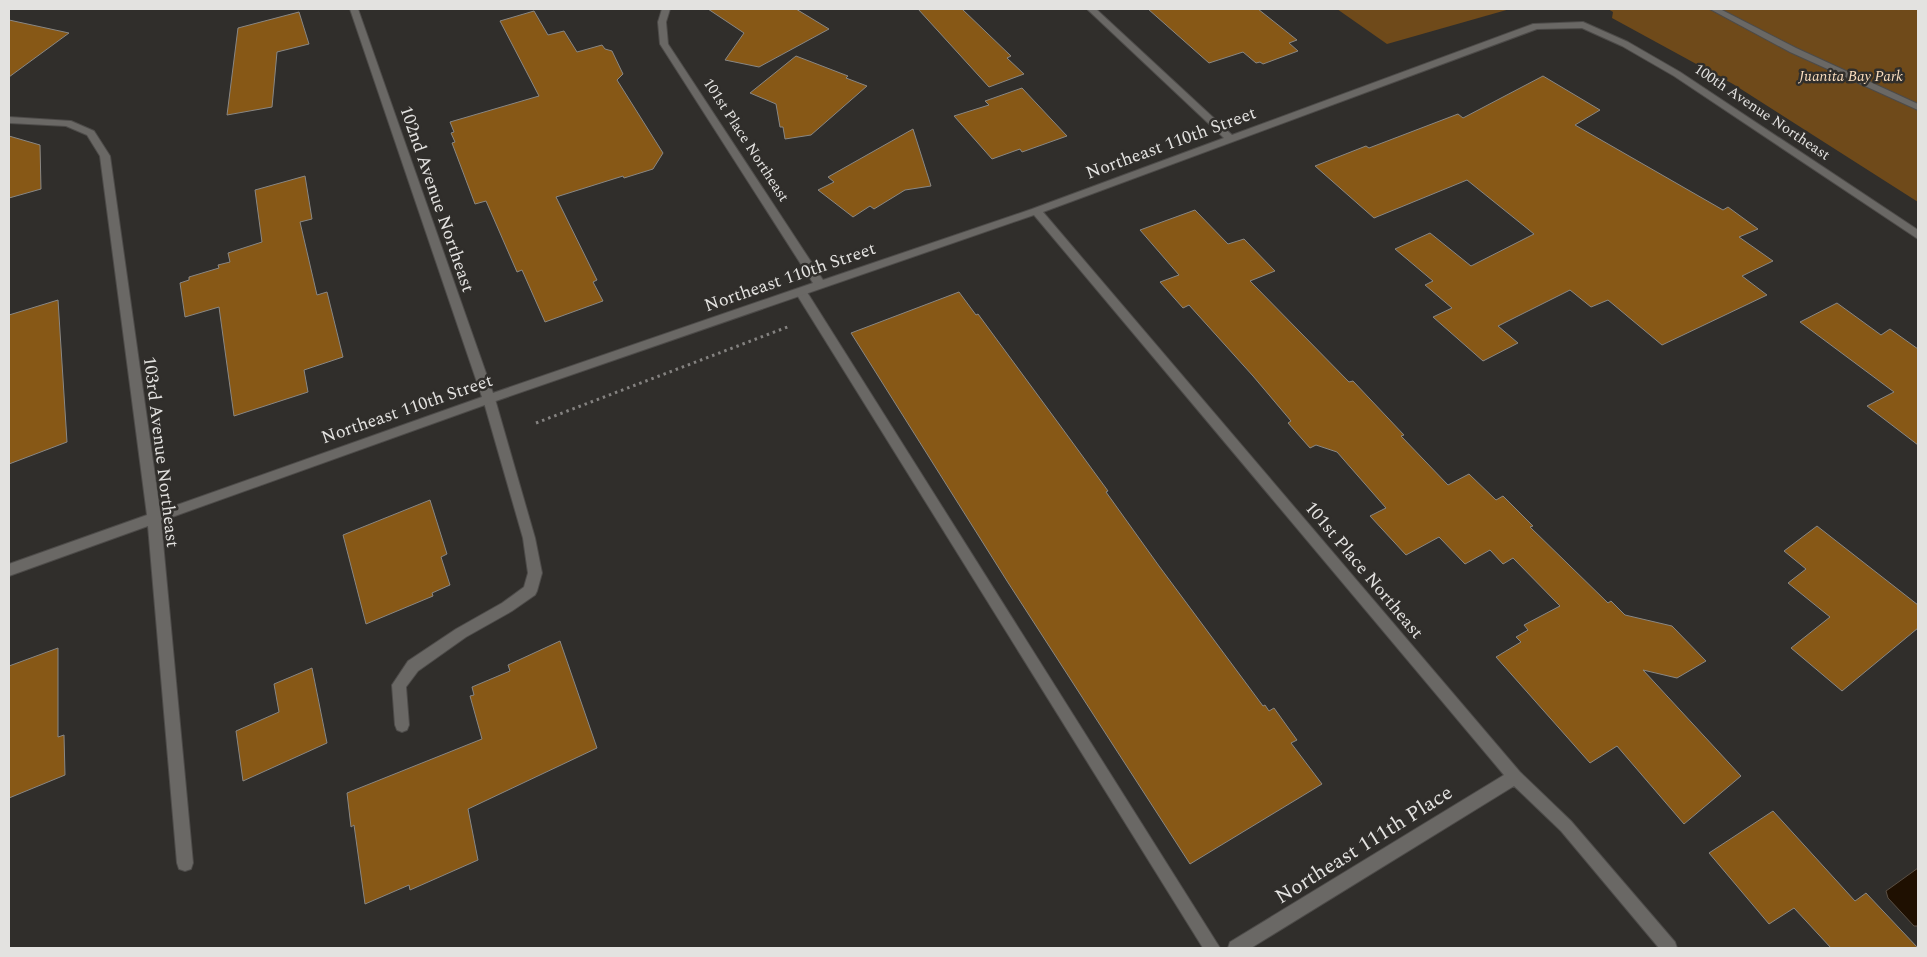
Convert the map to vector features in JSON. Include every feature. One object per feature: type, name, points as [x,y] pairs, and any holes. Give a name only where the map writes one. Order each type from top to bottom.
[{"type":"street","name":"102nd Avenue Northeast","points":[[354,9],[488,399],[529,538],[535,573],[530,591],[507,608],[461,633],[413,666],[400,685],[402,724]]},
{"type":"street","name":"101st Place Northeast","points":[[666,9],[662,22],[664,44],[820,285]]},
{"type":"street","points":[[1091,9],[1232,140]]},
{"type":"street","points":[[1714,9],[1793,50],[1918,107]]},
{"type":"street","name":"Northeast 110th Street","points":[[9,570],[488,399],[1036,211],[1536,26],[1582,25]]},
{"type":"street","name":"100th Avenue Northeast","points":[[1582,25],[1625,44],[1678,74],[1918,235]]},
{"type":"street","name":"103rd Avenue Northeast","points":[[9,120],[68,123],[91,133],[104,156],[154,517],[184,863]]},
{"type":"street","name":"101st Place Northeast","points":[[1036,211],[1515,777],[1566,826],[1669,948]]},
{"type":"street","points":[[801,292],[1212,948]]},
{"type":"street","name":"Northeast 111th Place","points":[[1236,948],[1515,777]]},
{"type":"path","points":[[536,423],[795,324]]},
{"type":"green space","points":[[1337,9],[1510,9],[1387,44]]},
{"type":"green space","name":"Juanita Bay Park","points":[[1608,9],[1918,9],[1918,202],[1733,84],[1612,18],[1613,12]]},
{"type":"shaded area","points":[[1918,868],[1918,926],[1914,926],[1888,898],[1886,891]]},
{"type":"building","points":[[708,9],[796,9],[829,29],[759,67],[725,60],[744,33]]},
{"type":"building","points":[[918,9],[962,9],[1011,56],[1007,58],[1024,74],[989,87]]},
{"type":"building","points":[[1148,9],[1258,9],[1297,40],[1289,43],[1298,51],[1263,64],[1260,62],[1256,63],[1243,52],[1209,63]]},
{"type":"building","points":[[534,11],[548,35],[564,31],[577,52],[602,45],[605,49],[612,51],[623,74],[617,80],[663,153],[653,169],[624,178],[623,176],[556,197],[597,280],[593,282],[603,301],[545,322],[522,270],[517,272],[486,201],[475,204],[452,143],[455,142],[451,133],[454,132],[450,122],[539,96],[500,21]]},
{"type":"building","points":[[299,12],[309,44],[277,52],[272,107],[227,115],[238,28]]},
{"type":"building","points":[[9,20],[69,33],[9,77]]},
{"type":"building","points":[[796,56],[848,76],[846,78],[867,86],[811,135],[785,139],[783,127],[780,127],[776,104],[750,93]]},
{"type":"building","points":[[1543,76],[1600,110],[1575,125],[1723,210],[1728,207],[1758,229],[1739,237],[1773,261],[1742,276],[1767,295],[1662,345],[1608,300],[1591,307],[1570,290],[1498,326],[1518,343],[1483,361],[1433,317],[1452,308],[1425,285],[1433,281],[1395,249],[1430,233],[1471,266],[1534,234],[1467,180],[1374,218],[1315,166],[1366,146],[1369,148],[1458,114],[1463,118]]},
{"type":"building","points":[[1022,88],[1067,136],[1022,152],[1020,149],[992,159],[954,116],[989,105],[985,101]]},
{"type":"building","points":[[913,129],[931,186],[905,190],[874,209],[870,206],[853,217],[818,190],[834,182],[828,177]]},
{"type":"building","points":[[9,136],[40,145],[41,189],[9,198]]},
{"type":"building","points":[[305,176],[312,219],[300,222],[317,295],[327,292],[343,357],[304,370],[308,392],[234,416],[219,307],[185,317],[180,283],[189,280],[189,277],[219,268],[218,265],[230,262],[228,253],[262,242],[255,190]]},
{"type":"building","points":[[1195,210],[1228,244],[1244,239],[1275,271],[1250,281],[1349,382],[1353,381],[1404,435],[1401,436],[1448,485],[1469,474],[1496,500],[1503,496],[1533,526],[1530,527],[1608,603],[1611,601],[1625,615],[1672,626],[1706,661],[1677,678],[1643,670],[1741,776],[1684,824],[1617,746],[1590,763],[1496,657],[1521,642],[1516,637],[1528,630],[1524,625],[1560,606],[1513,558],[1503,564],[1490,550],[1465,564],[1439,537],[1406,555],[1370,516],[1386,508],[1337,452],[1316,445],[1310,448],[1288,423],[1291,421],[1253,376],[1189,305],[1183,308],[1160,282],[1179,275],[1140,230]]},
{"type":"building","points":[[959,292],[976,315],[978,314],[1059,424],[1159,566],[1263,706],[1265,705],[1269,711],[1274,708],[1297,740],[1291,743],[1322,784],[1190,864],[1007,581],[851,333]]},
{"type":"building","points":[[58,300],[67,442],[9,464],[9,315]]},
{"type":"building","points":[[1837,303],[1881,335],[1890,329],[1918,349],[1918,445],[1867,406],[1894,392],[1800,322]]},
{"type":"building","points":[[430,500],[447,554],[441,557],[450,585],[432,593],[433,596],[366,624],[343,535]]},
{"type":"building","points":[[1817,526],[1918,605],[1918,628],[1842,691],[1791,648],[1830,617],[1788,583],[1806,569],[1784,551]]},
{"type":"building","points":[[560,641],[597,748],[468,809],[478,860],[410,890],[409,885],[365,904],[354,825],[351,827],[347,793],[482,739],[470,696],[474,695],[472,687],[510,671],[508,665]]},
{"type":"building","points":[[58,648],[58,737],[64,735],[65,775],[9,798],[9,666]]},
{"type":"building","points":[[312,668],[327,743],[243,781],[236,731],[279,712],[274,684]]},
{"type":"building","points":[[1773,811],[1855,901],[1866,893],[1918,948],[1831,948],[1794,908],[1769,924],[1709,853]]}]
